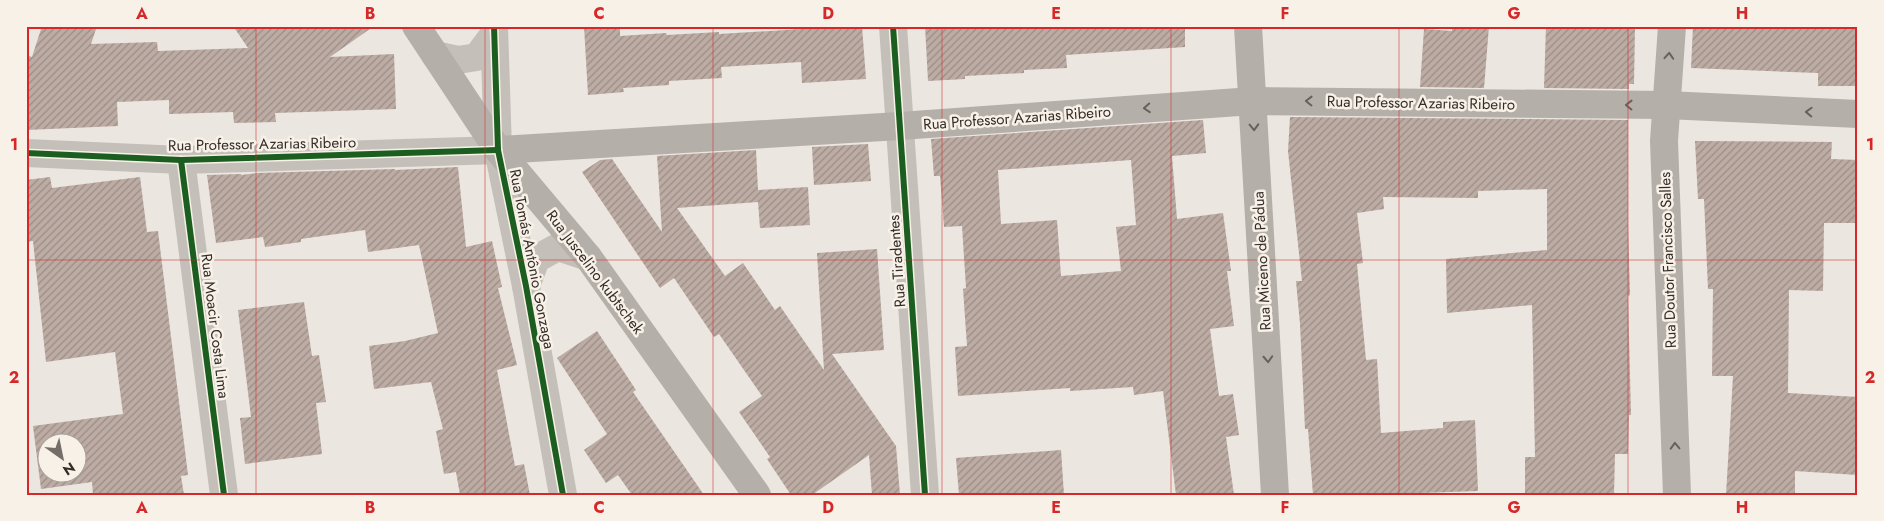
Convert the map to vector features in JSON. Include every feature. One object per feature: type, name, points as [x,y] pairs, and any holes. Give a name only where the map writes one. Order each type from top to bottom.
[{"type":"main road","name":"Rua Juscelino kubtschek","points":[[416,26],[498,150],[588,257],[757,495]]},
{"type":"main road","name":"Rua Miceno de Pádua","points":[[1248,26],[1276,495]]},
{"type":"main road","name":"Rua Doutor Francisco Salles","points":[[1672,26],[1664,150],[1676,495]]},
{"type":"main road","name":"Rua Professor Azarias Ribeiro","points":[[498,150],[900,126],[1253,101],[1666,106],[1858,114]]},
{"type":"street","name":"Rua Tiradentes","points":[[893,26],[925,495]]},
{"type":"street","name":"Rua Tomás Antônio Gonzaga","points":[[435,55],[458,60],[477,57],[494,30]]},
{"type":"street","name":"Rua Tomás Antônio Gonzaga","points":[[494,30],[498,150],[526,286],[563,495]]},
{"type":"street","name":"Rua Professor Azarias Ribeiro","points":[[26,153],[181,160],[498,150]]},
{"type":"street","name":"Rua Moacir Costa Lima","points":[[181,160],[224,495]]},
{"type":"street","name":"Rua Tomás Antônio Gonzaga","points":[[526,286],[536,259],[558,247],[588,257]]},
{"type":"building","points":[[42,26],[97,26],[91,44],[157,42],[158,51],[248,48],[233,26],[374,26],[330,57],[394,54],[396,109],[275,113],[276,122],[234,123],[233,112],[169,114],[169,100],[117,102],[118,126],[26,130],[26,55],[32,57]]},
{"type":"building","points":[[584,26],[620,26],[620,36],[666,33],[667,35],[719,32],[719,34],[802,29],[802,26],[862,26],[866,79],[802,83],[801,62],[721,67],[722,78],[669,81],[669,85],[623,88],[624,92],[588,95]]},
{"type":"building","points":[[925,26],[1185,26],[1185,47],[1066,55],[1067,68],[1024,70],[1024,73],[965,76],[965,79],[928,81]]},
{"type":"building","points":[[1452,26],[1489,26],[1484,88],[1420,87],[1424,29],[1452,31]]},
{"type":"building","points":[[1546,26],[1635,26],[1634,84],[1629,84],[1629,89],[1544,88]]},
{"type":"building","points":[[1693,26],[1858,26],[1858,86],[1818,86],[1818,73],[1691,68]]},
{"type":"building","points":[[1290,117],[1628,120],[1630,295],[1628,296],[1631,415],[1629,415],[1628,454],[1615,454],[1614,495],[1525,495],[1525,457],[1535,457],[1532,305],[1447,313],[1446,259],[1547,250],[1547,189],[1478,191],[1478,198],[1383,197],[1384,209],[1357,213],[1363,263],[1357,264],[1366,360],[1377,359],[1381,433],[1443,428],[1443,422],[1475,420],[1478,491],[1421,493],[1421,495],[1313,495],[1308,429],[1305,429],[1296,281],[1302,281],[1288,151]]},
{"type":"building","points":[[1203,120],[1206,153],[1172,156],[1177,219],[1223,213],[1231,271],[1227,271],[1234,326],[1210,329],[1219,396],[1233,394],[1239,435],[1226,437],[1234,495],[1176,495],[1163,391],[1134,395],[1133,387],[1070,391],[1070,388],[958,396],[955,347],[967,346],[963,289],[966,288],[962,226],[944,227],[940,176],[934,176],[931,139]],"holes":[[[1131,160],[1136,225],[1116,227],[1121,271],[1061,276],[1057,220],[1001,224],[998,170]]]},
{"type":"building","points":[[1695,141],[1832,142],[1831,159],[1858,160],[1858,223],[1824,223],[1823,291],[1789,290],[1788,393],[1858,397],[1858,475],[1795,471],[1795,495],[1726,495],[1733,376],[1712,376],[1713,289],[1708,289],[1704,199],[1698,199]]},
{"type":"building","points":[[868,144],[871,181],[814,185],[812,147]]},
{"type":"building","points":[[756,150],[758,190],[808,187],[810,225],[760,228],[758,202],[677,208],[725,276],[743,263],[775,310],[780,306],[824,370],[817,253],[877,249],[884,350],[832,354],[896,446],[900,495],[872,495],[869,455],[812,495],[791,495],[767,459],[770,457],[739,412],[762,396],[719,334],[714,337],[674,278],[660,288],[582,172],[600,160],[612,159],[662,232],[657,156]]},
{"type":"building","points":[[458,167],[466,247],[492,241],[502,287],[498,288],[517,365],[497,370],[515,466],[524,464],[530,495],[460,495],[456,472],[444,474],[436,431],[443,429],[431,382],[374,389],[369,346],[405,341],[438,333],[419,245],[368,252],[365,230],[301,239],[301,242],[265,247],[263,237],[216,243],[207,175]]},
{"type":"building","points":[[50,177],[52,188],[140,177],[147,232],[158,231],[188,475],[181,476],[184,495],[93,495],[92,482],[88,483],[88,434],[38,434],[38,465],[33,426],[123,414],[115,352],[46,362],[33,241],[26,242],[26,180]]},
{"type":"building","points":[[304,302],[312,356],[319,355],[326,402],[316,403],[322,454],[245,464],[240,418],[251,417],[238,310]]},
{"type":"building","points":[[597,331],[636,390],[633,392],[704,495],[632,495],[618,475],[606,483],[584,450],[607,434],[557,358]]},
{"type":"building","points":[[1061,450],[1064,495],[959,495],[956,458]]},
{"type":"building","points":[[40,484],[77,484],[41,489]]},
{"type":"cycle path","points":[[494,26],[498,150],[526,286],[563,495]]},
{"type":"cycle path","points":[[893,26],[925,495]]},
{"type":"cycle path","points":[[26,153],[181,160],[498,150]]},
{"type":"cycle path","points":[[181,160],[224,495]]}]
